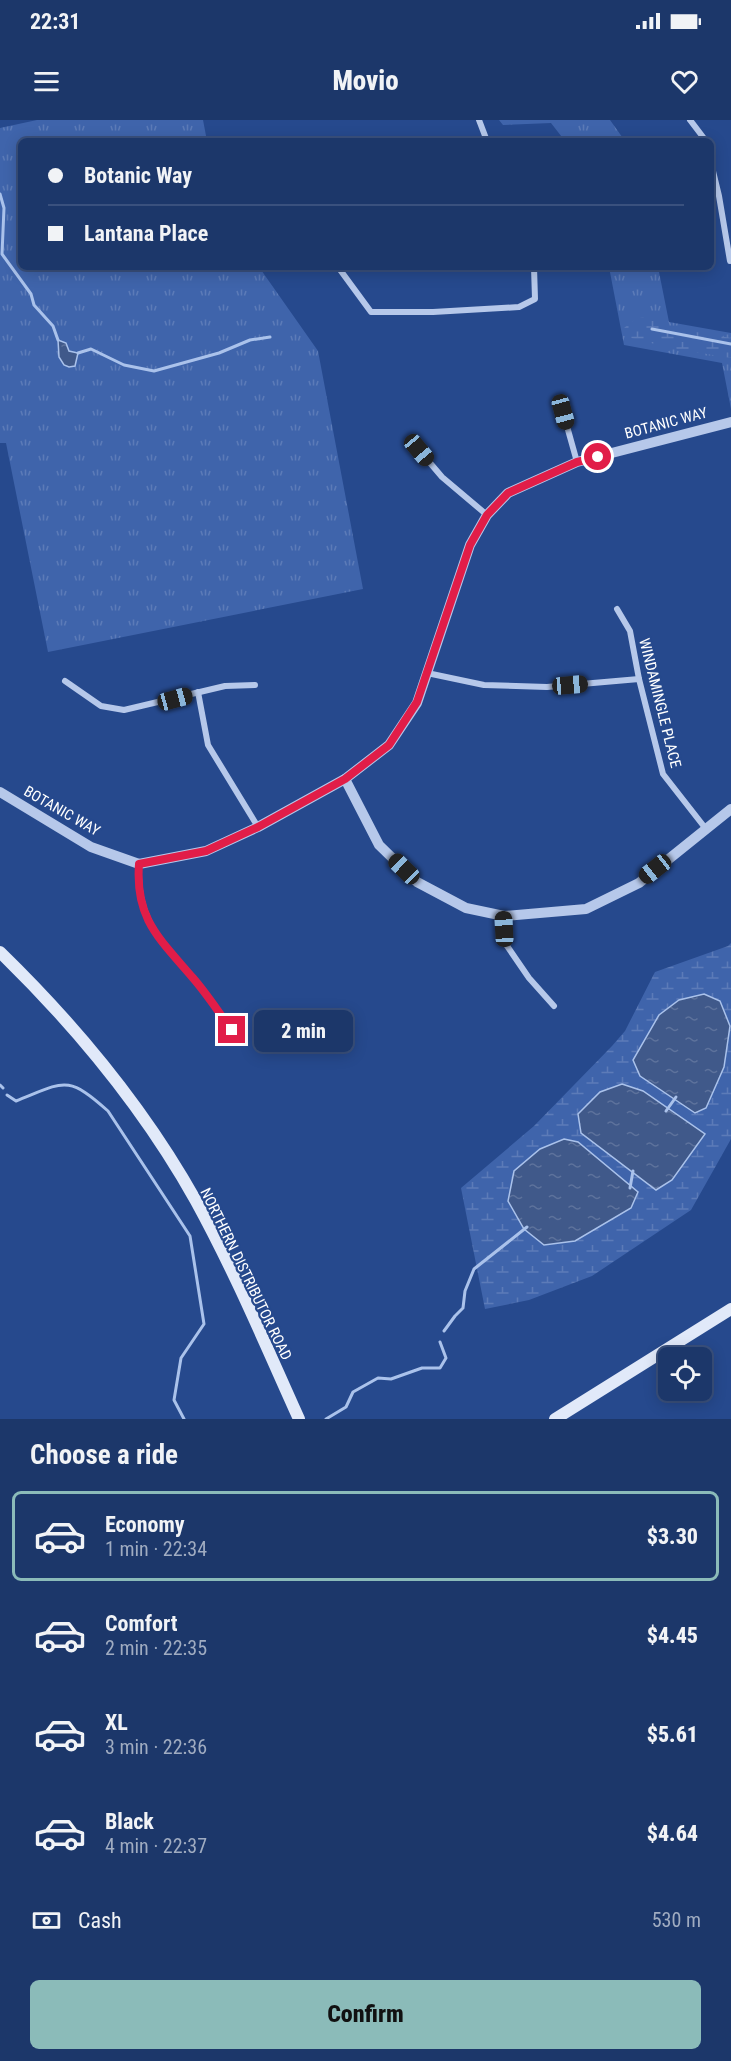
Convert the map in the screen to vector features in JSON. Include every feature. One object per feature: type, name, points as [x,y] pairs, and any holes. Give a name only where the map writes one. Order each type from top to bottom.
[{"type":"main road","name":"NORTHERN DISTRIBUTOR ROAD","points":[[0,952],[47,998],[84,1041],[140,1113],[168,1156],[219,1245],[299,1419]]},
{"type":"main road","points":[[555,1419],[731,1309]]},
{"type":"street","points":[[479,120],[487,138]]},
{"type":"street","points":[[690,120],[704,138]]},
{"type":"street","points":[[714,175],[730,261]]},
{"type":"street","points":[[340,270],[371,312],[433,312],[519,306],[535,299],[534,270]]},
{"type":"street","points":[[563,412],[577,462]]},
{"type":"street","name":"BOTANIC WAY","points":[[0,792],[90,847],[139,864],[206,851],[258,827],[345,779],[389,745],[417,702],[470,545],[487,515],[508,493],[577,462],[731,422]]},
{"type":"street","points":[[419,450],[442,477],[487,515]]},
{"type":"street","name":"WINDAMINGLE PLACE","points":[[617,609],[630,631],[639,679],[663,774],[706,829]]},
{"type":"street","points":[[427,674],[484,685],[505,686],[548,687],[639,679]]},
{"type":"street","points":[[65,681],[101,706],[124,710],[225,686],[255,685]]},
{"type":"street","points":[[198,692],[208,745],[258,827]]},
{"type":"street","points":[[345,779],[379,845],[417,882],[466,908],[504,916],[586,909],[639,883],[731,809]]},
{"type":"street","points":[[139,864],[140,898],[156,935],[195,980],[232,1030]]},
{"type":"street","points":[[504,916],[505,943],[529,978],[554,1006]]},
{"type":"green space","points":[[37,120],[203,120],[206,138],[18,138],[18,270],[261,270],[318,351],[363,589],[48,652],[6,443],[0,443],[0,128]]},
{"type":"green space","points":[[499,120],[610,120],[623,138],[563,138],[551,123],[503,125]]},
{"type":"green space","points":[[610,270],[659,270],[669,322],[731,333],[731,409],[722,363],[624,345]]},
{"type":"green space","points":[[657,314],[667,327],[731,338],[731,358],[671,348],[631,338],[624,328],[635,319]]},
{"type":"green space","points":[[731,943],[731,1139],[691,1210],[592,1276],[529,1300],[485,1309],[461,1188],[534,1126],[612,1046],[625,1031],[655,972]]},
{"type":"water","points":[[58,340],[66,343],[69,351],[78,353],[75,366],[64,365],[59,357]]},
{"type":"water","points":[[704,994],[720,1001],[730,1026],[724,1067],[706,1108],[695,1113],[640,1076],[633,1060],[659,1015],[679,1000]]},
{"type":"water","points":[[622,1084],[643,1091],[705,1134],[672,1180],[656,1190],[581,1133],[578,1114],[600,1092]]},
{"type":"water","points":[[564,1139],[578,1142],[638,1192],[631,1208],[575,1241],[544,1245],[524,1229],[508,1201],[514,1171],[540,1149]]},
{"type":"waterway","points":[[0,194],[4,208],[2,254],[31,294],[34,305],[53,326],[58,340]]},
{"type":"waterway","points":[[652,329],[731,344]]},
{"type":"waterway","points":[[78,353],[91,349],[124,365],[154,371],[219,353],[250,340],[270,337]]},
{"type":"waterway","points":[[0,1085],[3,1088]]},
{"type":"waterway","points":[[7,1095],[16,1101],[45,1089],[65,1085],[83,1091],[94,1099],[108,1111],[190,1236],[204,1324],[181,1358],[174,1400],[184,1419]]},
{"type":"waterway","points":[[666,1111],[676,1097]]},
{"type":"waterway","points":[[630,1188],[633,1171]]},
{"type":"waterway","points":[[444,1331],[463,1308],[465,1291],[474,1269],[527,1227]]},
{"type":"waterway","points":[[326,1419],[346,1407],[353,1392],[378,1378],[391,1379],[422,1368],[440,1368],[446,1358],[440,1342]]},
{"type":"route","points":[[232,1030],[195,980],[156,935],[140,898],[139,864],[206,851],[258,827],[345,779],[389,745],[417,702],[470,545],[487,515],[508,493],[577,462],[598,457]]}]
